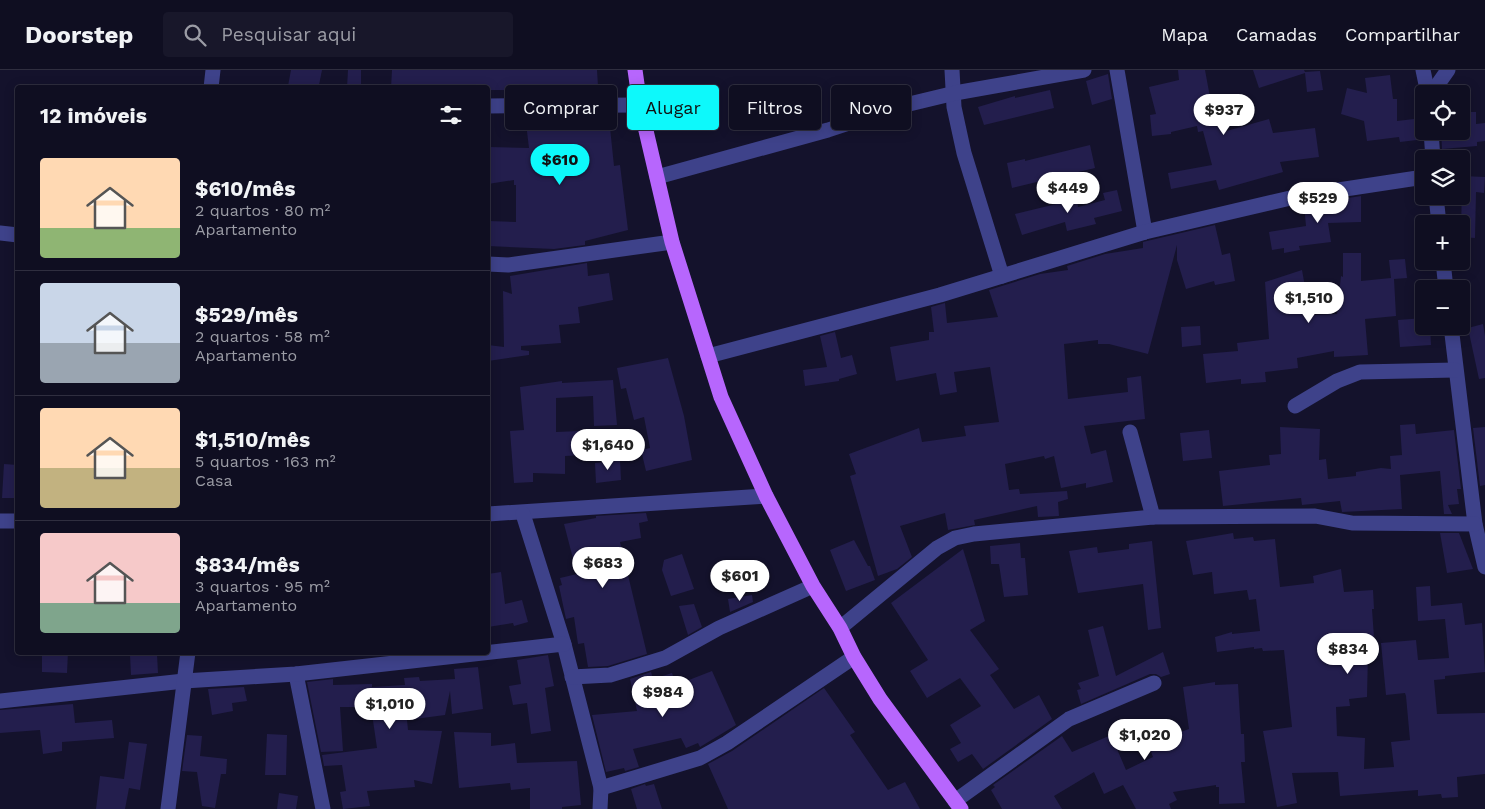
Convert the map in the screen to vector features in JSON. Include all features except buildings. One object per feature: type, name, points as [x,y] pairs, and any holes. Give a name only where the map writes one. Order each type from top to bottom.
[{"type":"main road","points":[[636,70],[638,85]]},
{"type":"main road","points":[[646,130],[672,242],[721,396],[766,496],[813,586],[840,628],[854,656],[880,699],[958,805]]},
{"type":"street","points":[[211,85],[213,70]]},
{"type":"street","points":[[952,70],[955,93],[954,107],[964,153],[1002,276]]},
{"type":"street","points":[[657,176],[828,130],[901,106],[955,93],[1084,70]]},
{"type":"street","points":[[1117,70],[1145,232]]},
{"type":"street","points":[[1423,70],[1427,85]]},
{"type":"street","points":[[1436,85],[1448,70]]},
{"type":"street","points":[[490,106],[627,105]]},
{"type":"street","points":[[708,356],[940,295],[1145,232],[1299,196],[1415,179]]},
{"type":"street","points":[[0,233],[15,235]]},
{"type":"street","points":[[490,264],[508,265],[672,242]]},
{"type":"street","points":[[1451,335],[1475,524],[1485,567]]},
{"type":"street","points":[[1295,406],[1337,381],[1360,372],[1455,370]]},
{"type":"street","points":[[1130,432],[1153,518]]},
{"type":"street","points":[[490,514],[523,514],[766,496]]},
{"type":"street","points":[[523,514],[564,644],[601,788],[600,809]]},
{"type":"street","points":[[840,628],[937,548],[955,538],[1008,530],[1153,518],[1315,516],[1352,523],[1475,524]]},
{"type":"street","points":[[0,521],[15,521]]},
{"type":"street","points":[[572,677],[610,675],[665,658],[719,628],[813,586]]},
{"type":"street","points":[[490,652],[564,644]]},
{"type":"street","points":[[168,809],[188,655]]},
{"type":"street","points":[[0,701],[184,681],[296,674],[466,655]]},
{"type":"street","points":[[601,788],[700,758],[727,743],[854,656]]},
{"type":"street","points":[[296,674],[323,809]]},
{"type":"street","points":[[958,805],[1069,719],[1154,683]]}]
